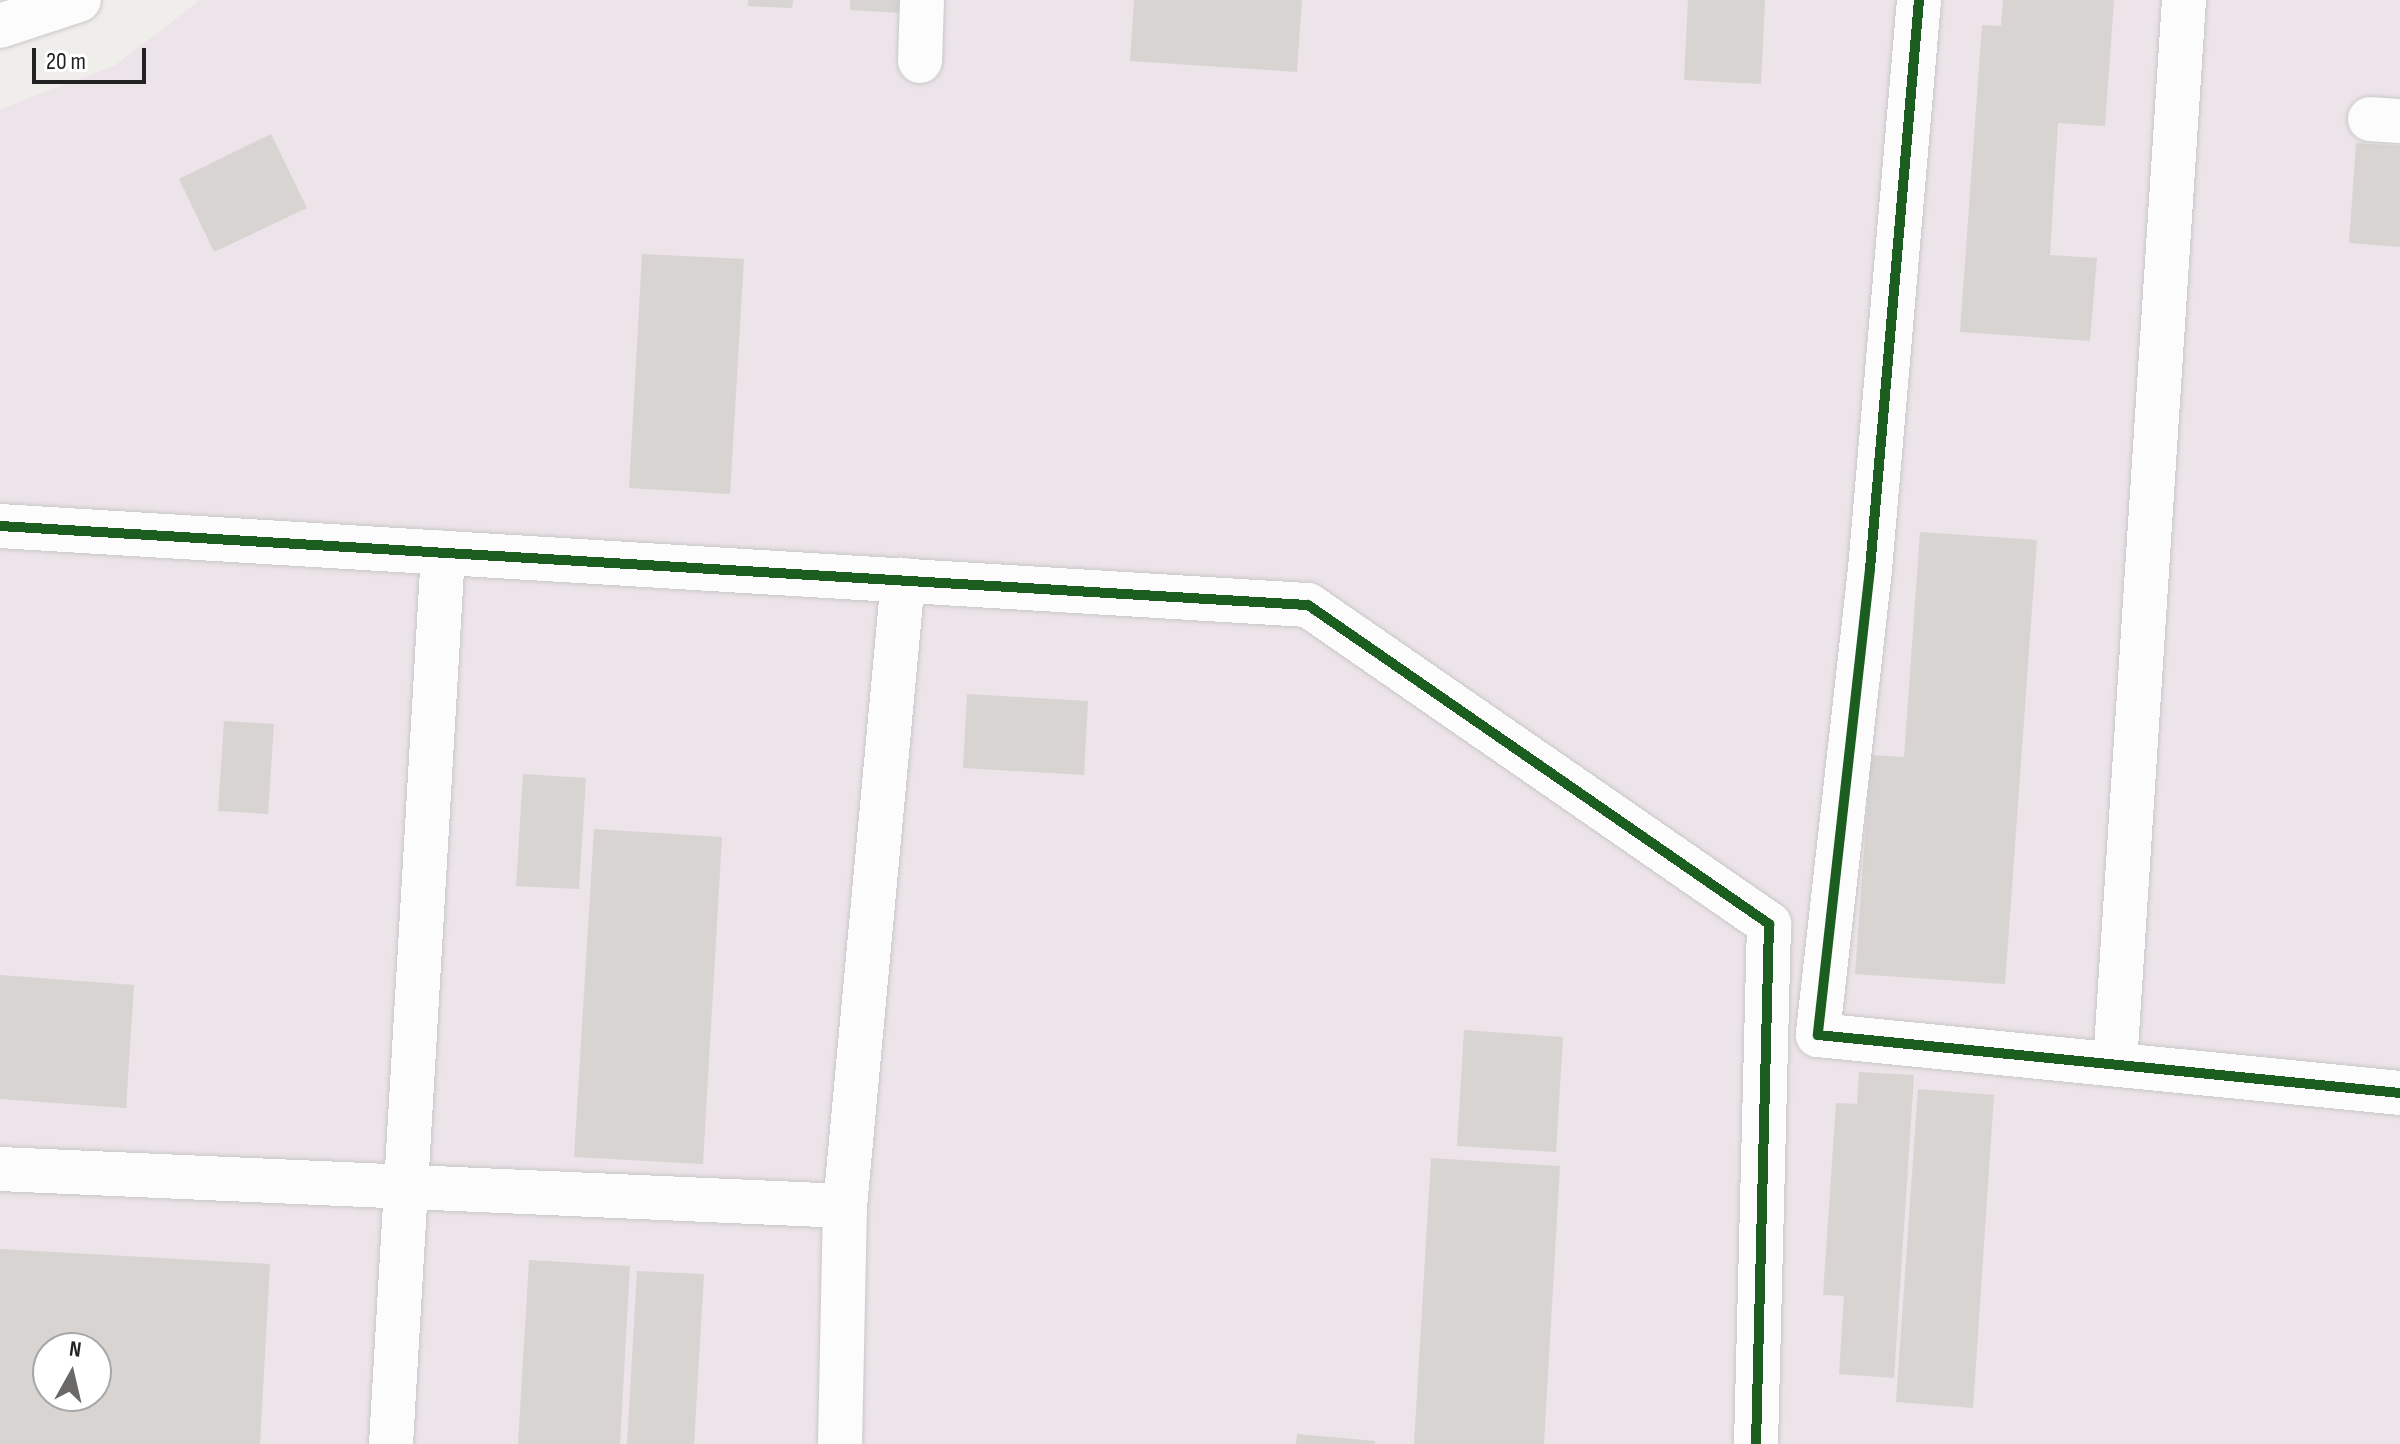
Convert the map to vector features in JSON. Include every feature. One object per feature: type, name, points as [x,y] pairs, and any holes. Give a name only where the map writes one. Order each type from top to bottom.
[{"type":"street","points":[[920,61],[922,0]]},
{"type":"street","points":[[1919,0],[1870,569],[1818,1035],[2400,1093]]},
{"type":"street","points":[[2115,1064],[2184,0]]},
{"type":"street","points":[[0,26],[76,1]]},
{"type":"street","points":[[0,526],[1308,605],[1769,924],[1756,1444]]},
{"type":"street","points":[[391,1444],[403,1187],[443,553]]},
{"type":"street","points":[[840,1444],[845,1206],[903,580]]},
{"type":"street","points":[[0,1169],[845,1206]]},
{"type":"shaded area","points":[[200,0],[2400,0],[2400,1444],[0,1444],[0,109],[114,66]]},
{"type":"building","points":[[748,0],[793,0],[792,8],[748,6]]},
{"type":"building","points":[[850,0],[900,0],[900,13],[850,10]]},
{"type":"building","points":[[1134,0],[1302,0],[1297,72],[1130,61]]},
{"type":"building","points":[[1688,0],[1765,0],[1761,84],[1684,80]]},
{"type":"building","points":[[2003,0],[2114,0],[2105,126],[2058,123],[2050,255],[2097,258],[2090,341],[1960,332],[1982,25],[2001,26]]},
{"type":"building","points":[[271,134],[307,208],[214,252],[179,179]]},
{"type":"building","points":[[2356,143],[2400,146],[2400,247],[2349,243]]},
{"type":"building","points":[[642,254],[744,259],[730,494],[629,488]]},
{"type":"building","points":[[1920,532],[2037,540],[2005,984],[1855,974],[1871,755],[1904,757]]},
{"type":"building","points":[[967,694],[1088,701],[1084,775],[963,768]]},
{"type":"building","points":[[224,721],[274,724],[268,814],[218,811]]},
{"type":"building","points":[[523,774],[586,778],[579,889],[516,886]]},
{"type":"building","points":[[594,829],[722,837],[703,1164],[574,1157]]},
{"type":"building","points":[[0,975],[134,985],[126,1108],[0,1099]]},
{"type":"building","points":[[1464,1030],[1563,1037],[1556,1152],[1457,1146]]},
{"type":"building","points":[[1859,1072],[1914,1075],[1894,1378],[1839,1374],[1844,1296],[1823,1295],[1836,1103],[1857,1104]]},
{"type":"building","points":[[1918,1089],[1994,1095],[1973,1408],[1896,1402]]},
{"type":"building","points":[[1431,1158],[1560,1166],[1544,1444],[1414,1444]]},
{"type":"building","points":[[0,1249],[270,1264],[260,1444],[0,1444]]},
{"type":"building","points":[[529,1260],[630,1266],[620,1444],[518,1444]]},
{"type":"building","points":[[637,1271],[704,1274],[694,1444],[627,1444]]},
{"type":"building","points":[[1297,1434],[1375,1441],[1375,1444],[1296,1444]]},
{"type":"cycle path","points":[[1919,0],[1870,569],[1818,1035],[2400,1093]]},
{"type":"cycle path","points":[[0,526],[1308,605],[1769,924],[1756,1444]]}]
